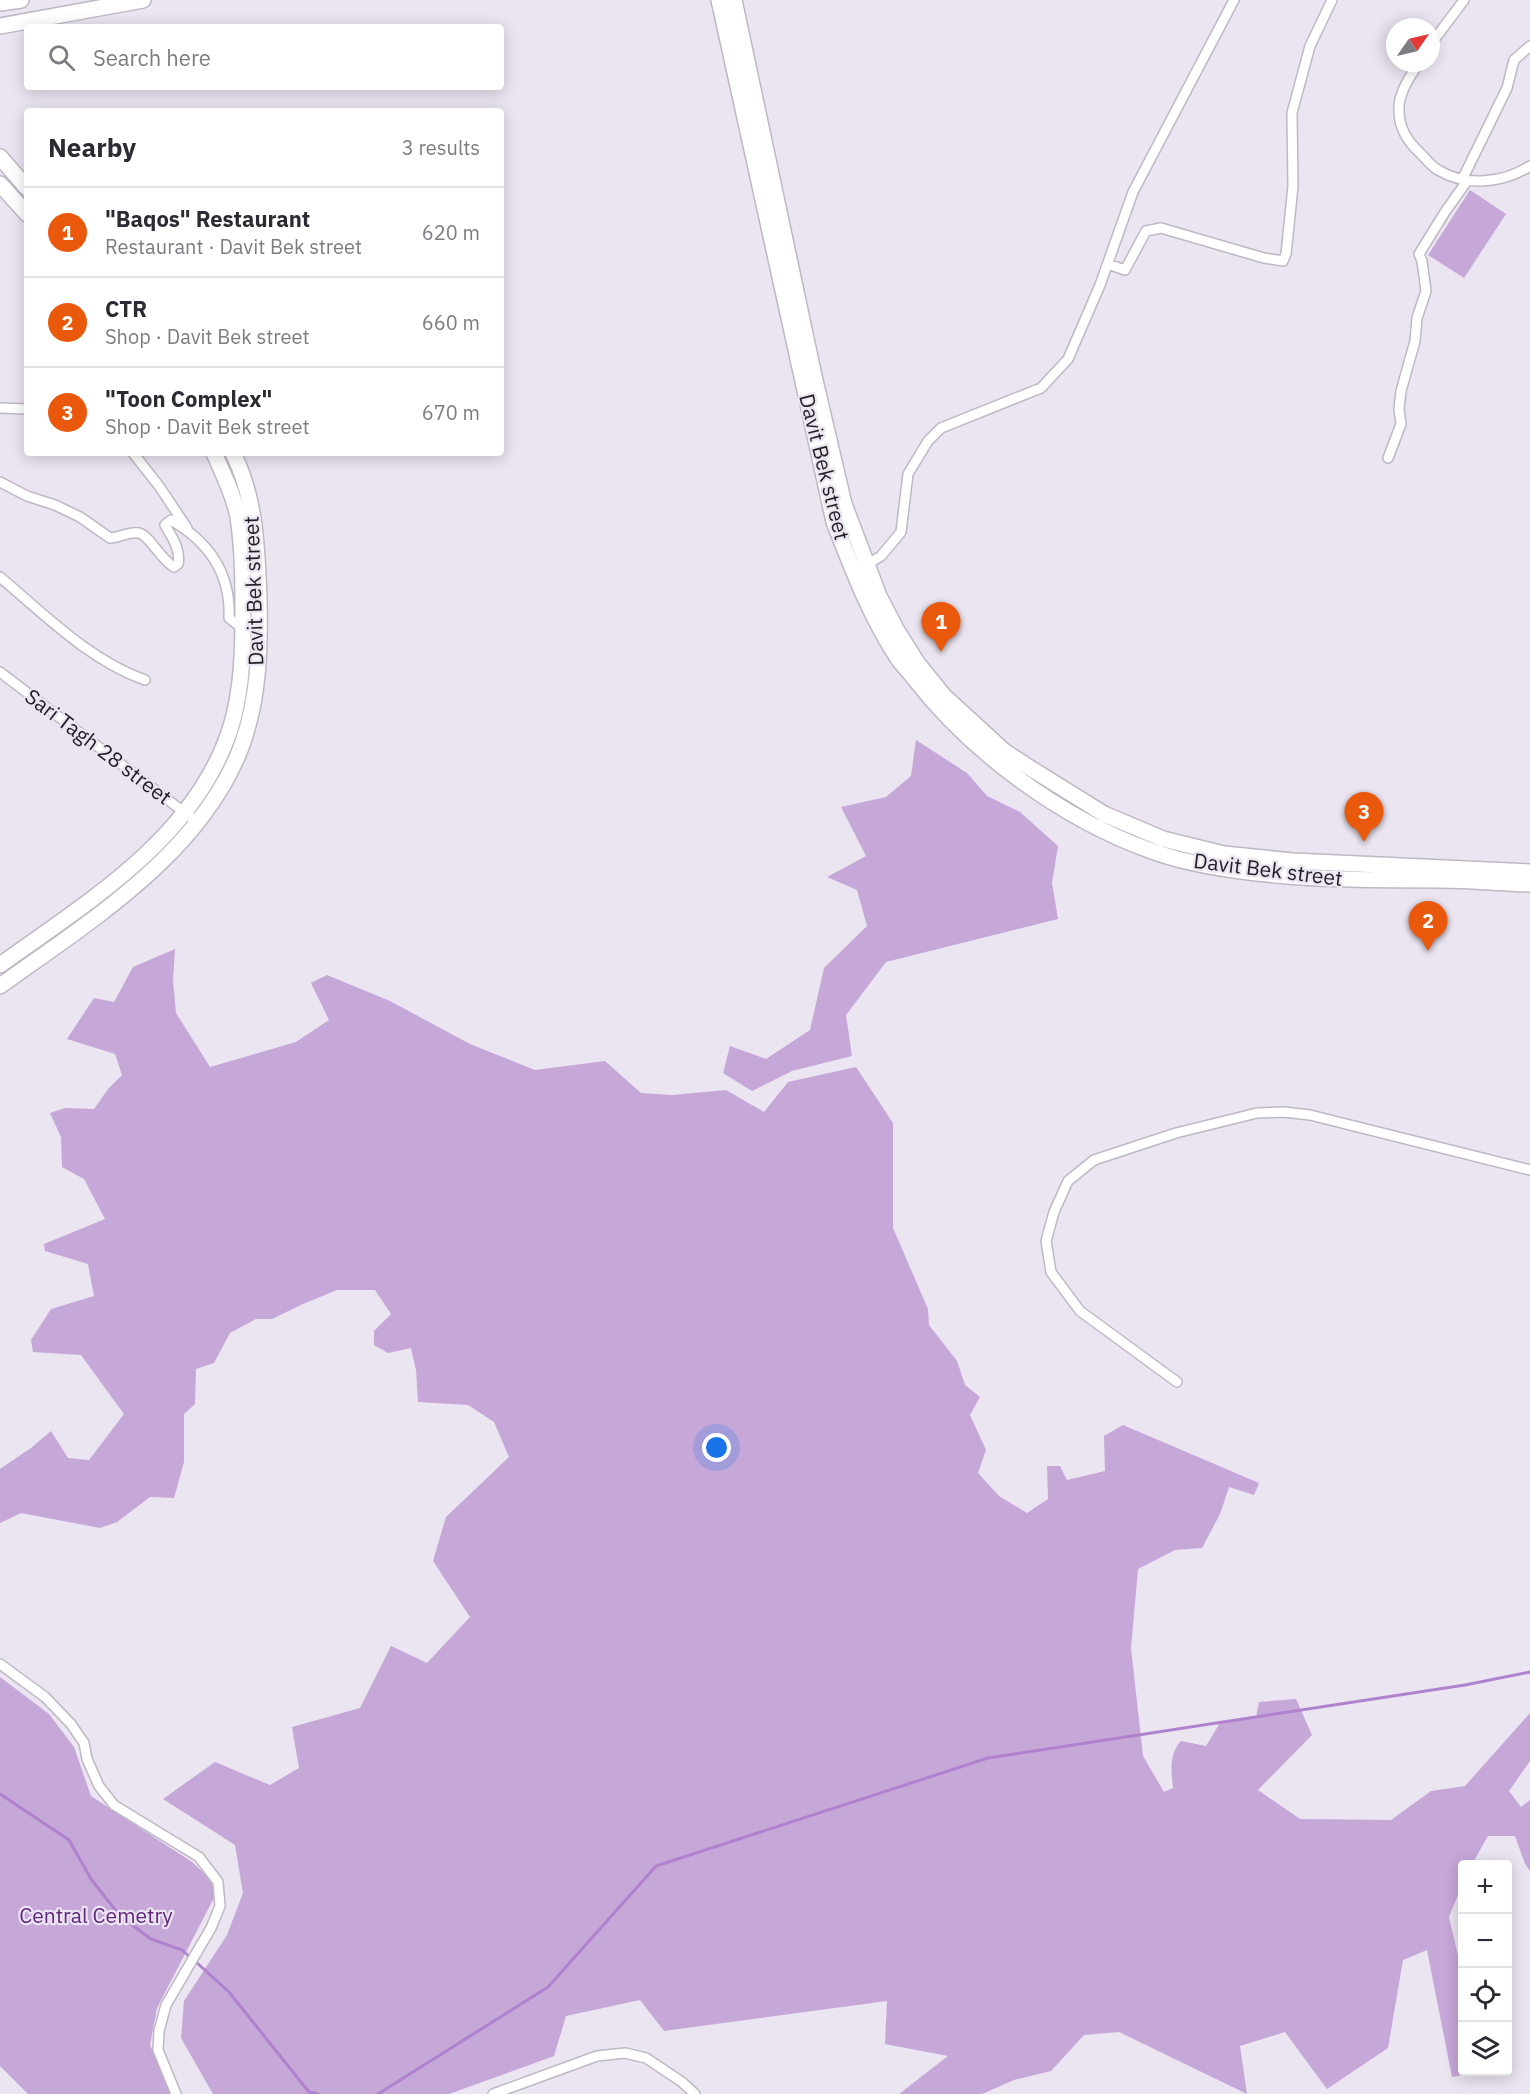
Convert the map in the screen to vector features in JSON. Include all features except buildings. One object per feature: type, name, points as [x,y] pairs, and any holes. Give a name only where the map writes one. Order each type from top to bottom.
[{"type":"main road","points":[[0,3],[21,0]]},
{"type":"main road","points":[[0,26],[143,0]]},
{"type":"main road","name":"Davit Bek street","points":[[718,0],[860,568],[897,658],[924,692],[974,742],[1045,798],[1118,837],[1164,855],[1239,871],[1342,880],[1430,874],[1530,872]]},
{"type":"main road","name":"Davit Bek street","points":[[734,0],[781,255]]},
{"type":"main road","points":[[0,157],[24,185]]},
{"type":"main road","points":[[0,184],[24,211]]},
{"type":"main road","name":"Davit Bek street","points":[[0,965],[130,869],[152,848],[200,790],[224,746],[238,694],[243,628],[243,563],[237,516],[229,488],[215,456]]},
{"type":"main road","name":"Davit Bek street","points":[[0,986],[144,878],[197,822],[212,801],[237,756],[247,728],[258,669],[259,619],[253,513],[246,482],[234,456]]},
{"type":"main road","name":"Davit Bek street","points":[[860,568],[879,596],[906,646],[944,696],[1004,751],[1104,814],[1163,839],[1224,854],[1293,861],[1343,862],[1530,884]]},
{"type":"main road","points":[[1342,880],[1333,874],[1333,868],[1343,862]]},
{"type":"street","points":[[860,568],[881,556],[902,532],[908,474],[928,441],[941,428],[1041,388],[1068,359],[1108,264],[1133,192],[1234,0]]},
{"type":"street","points":[[1108,264],[1125,270],[1146,231],[1161,228],[1264,258],[1283,261],[1286,254],[1293,186],[1292,113],[1310,46],[1332,0]]},
{"type":"street","points":[[1440,32],[1464,0]]},
{"type":"street","points":[[1388,459],[1401,424],[1401,392],[1415,341],[1417,318],[1426,291],[1419,254],[1464,180],[1507,88],[1514,60],[1530,46]]},
{"type":"street","points":[[1413,72],[1398,107],[1402,130],[1413,147],[1437,170],[1464,180],[1497,181],[1516,175],[1530,166]]},
{"type":"street","points":[[0,408],[24,409]]},
{"type":"street","points":[[135,456],[216,563],[226,581],[230,600],[229,618],[243,628]]},
{"type":"street","points":[[0,482],[27,496],[55,505],[110,538],[137,532],[144,535],[164,561],[174,567],[178,564],[179,558],[177,547],[165,525],[171,520],[189,530]]},
{"type":"street","points":[[0,577],[83,647],[127,674],[145,680]]},
{"type":"street","name":"Sari Tagh 28 street","points":[[0,672],[197,822]]},
{"type":"street","points":[[1177,1382],[1080,1311],[1051,1272],[1046,1241],[1054,1212],[1068,1181],[1095,1160],[1176,1133],[1257,1113],[1284,1112],[1310,1115],[1530,1170]]},
{"type":"street","points":[[0,1664],[45,1696],[71,1724],[84,1743],[87,1759],[99,1786],[114,1805],[199,1857],[218,1882],[220,1906],[211,1928],[166,2006],[159,2031],[159,2050],[176,2094]]},
{"type":"street","points":[[493,2094],[597,2056],[625,2053],[646,2058],[682,2082],[695,2094]]},
{"type":"green space","points":[[1470,190],[1506,214],[1464,278],[1428,255]]},
{"type":"green space","points":[[916,740],[967,773],[987,796],[1020,812],[1058,846],[1052,883],[1058,919],[886,962],[846,1015],[852,1056],[792,1071],[752,1091],[723,1073],[730,1046],[766,1059],[810,1030],[824,968],[867,926],[857,890],[827,877],[866,856],[841,807],[886,797],[911,776]]},
{"type":"green space","points":[[175,949],[173,980],[176,1013],[210,1067],[296,1042],[329,1020],[311,983],[327,975],[390,1001],[470,1044],[535,1070],[605,1061],[641,1093],[672,1095],[726,1090],[764,1112],[788,1082],[856,1067],[893,1123],[893,1228],[928,1309],[929,1325],[957,1361],[965,1385],[980,1397],[970,1415],[986,1450],[978,1473],[999,1496],[1027,1513],[1048,1499],[1047,1466],[1060,1466],[1067,1480],[1105,1471],[1104,1436],[1123,1425],[1259,1483],[1254,1495],[1229,1487],[1220,1514],[1202,1548],[1175,1550],[1138,1569],[1131,1648],[1143,1756],[1164,1792],[1173,1788],[1171,1769],[1174,1751],[1181,1741],[1206,1746],[1220,1723],[1256,1717],[1259,1702],[1296,1699],[1312,1735],[1258,1790],[1300,1819],[1391,1820],[1431,1791],[1465,1786],[1530,1713],[1530,1761],[1509,1791],[1521,1807],[1530,1800],[1530,1871],[1525,1864],[1515,1836],[1488,1836],[1474,1860],[1458,1860],[1458,1895],[1449,1917],[1458,1956],[1458,2076],[1452,2077],[1427,1950],[1403,1960],[1388,2048],[1327,2089],[1285,2032],[1240,2046],[1247,2094],[1119,2032],[1084,2035],[1051,2071],[1014,2080],[982,2094],[899,2094],[948,2056],[885,2044],[887,2001],[664,2031],[640,2000],[566,2016],[554,2056],[449,2094],[213,2094],[181,2038],[184,2001],[227,1935],[243,1893],[235,1845],[163,1799],[215,1762],[270,1785],[299,1768],[292,1727],[360,1708],[391,1646],[427,1663],[470,1617],[433,1561],[446,1517],[509,1457],[494,1422],[468,1405],[418,1402],[416,1370],[411,1348],[388,1353],[374,1345],[374,1331],[391,1314],[375,1290],[337,1290],[272,1319],[256,1319],[230,1333],[214,1363],[196,1369],[195,1404],[184,1414],[184,1462],[174,1498],[150,1497],[117,1522],[100,1528],[21,1513],[0,1523],[0,1469],[51,1431],[68,1458],[89,1460],[124,1414],[81,1355],[33,1352],[31,1340],[51,1309],[94,1296],[88,1264],[45,1251],[44,1244],[105,1219],[84,1179],[62,1167],[61,1137],[50,1113],[65,1108],[94,1109],[108,1089],[122,1075],[115,1054],[67,1039],[94,998],[114,1002],[133,967]]},
{"type":"green space","name":"Central Cemetry","points":[[0,1677],[49,1714],[74,1747],[91,1796],[192,1862],[206,1875],[217,1892],[157,2008],[150,2045],[171,2094],[28,2094],[0,2066]]},
{"type":"waterway","points":[[378,2094],[548,1987],[656,1866],[988,1758],[1465,1685],[1530,1672]]},
{"type":"waterway","points":[[0,1794],[69,1840],[91,1879],[120,1916],[151,1939],[182,1950],[192,1959]]},
{"type":"waterway","points":[[196,1962],[229,1992],[309,2092],[318,2094]]},
{"type":"place","name":"\"Baqos\" Restaurant","points":[[941,652]]},
{"type":"place","name":"\"Toon Complex\"","points":[[1364,842]]},
{"type":"place","name":"CTR","points":[[1428,951]]}]
